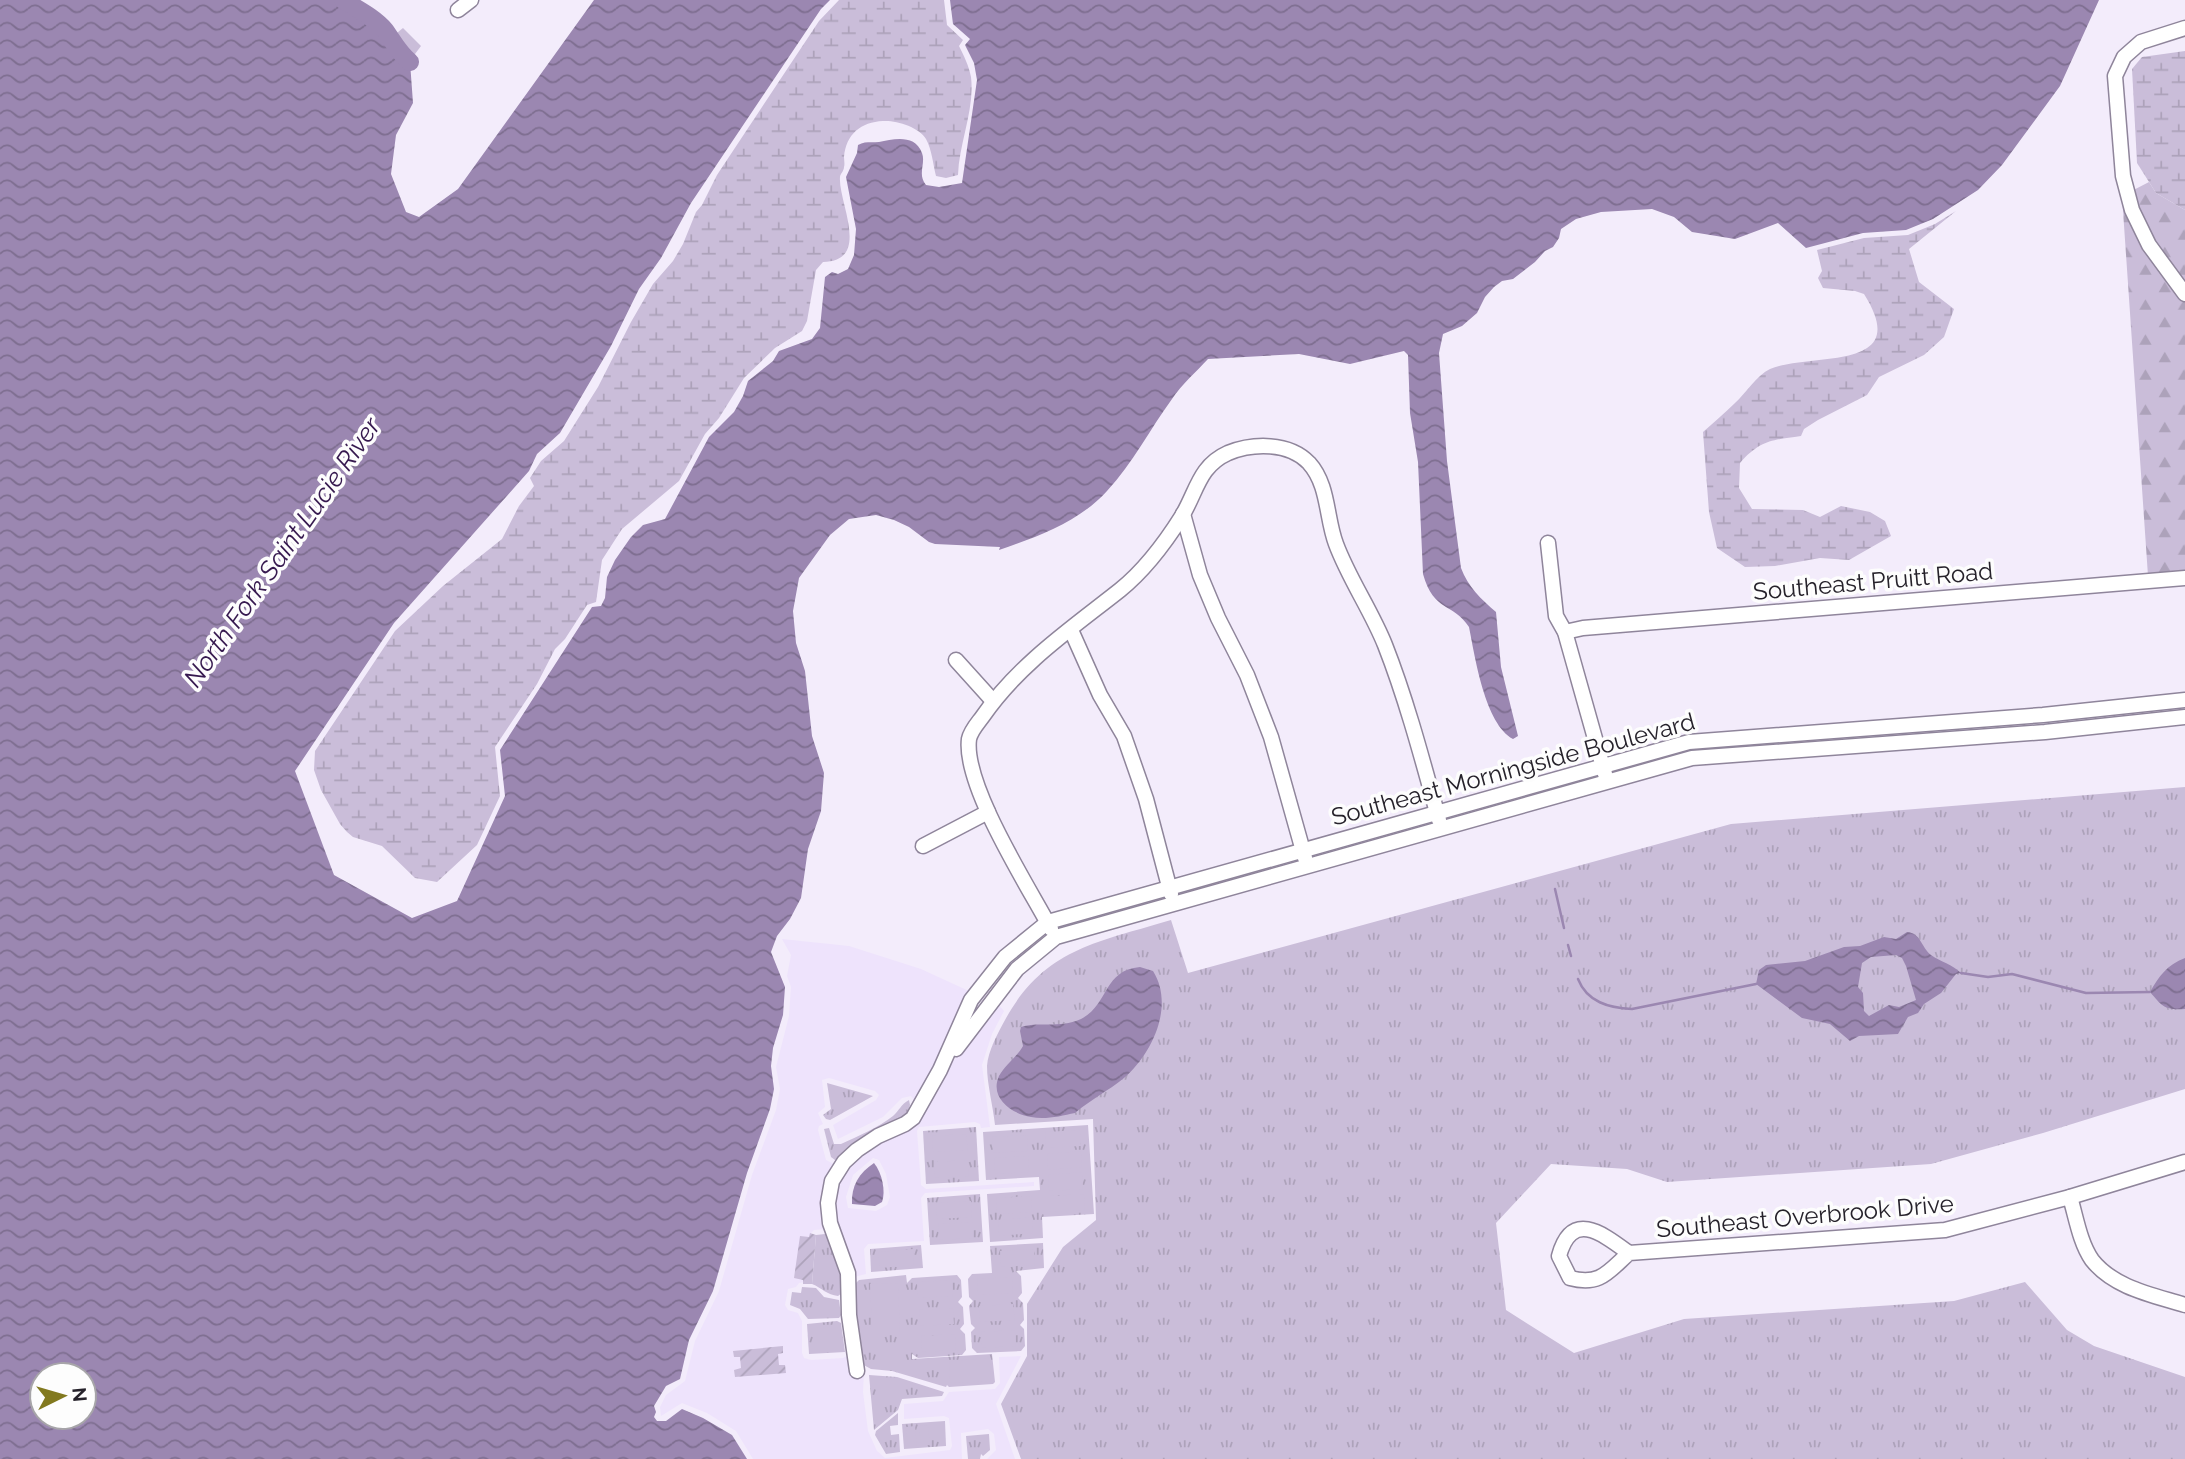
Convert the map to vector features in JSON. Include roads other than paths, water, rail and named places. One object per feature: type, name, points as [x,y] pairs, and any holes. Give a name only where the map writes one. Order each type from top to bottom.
[{"type":"street","points":[[458,10],[471,0]]},
{"type":"street","points":[[2185,28],[2141,42],[2124,57],[2115,76],[2123,176],[2132,210],[2149,245],[2185,294]]},
{"type":"street","points":[[1056,937],[988,812],[972,767],[970,735],[993,701],[1032,660],[1137,574],[1156,554],[1183,514],[1207,466],[1228,453],[1253,446],[1283,448],[1308,463],[1321,485],[1335,542],[1385,644],[1441,828]]},
{"type":"street","points":[[1183,514],[1200,575],[1247,675],[1271,737],[1307,866]]},
{"type":"street","points":[[1548,543],[1556,616],[1564,632],[1607,783]]},
{"type":"street","name":"Southeast Pruitt Road","points":[[1564,632],[1583,628],[2185,578]]},
{"type":"street","points":[[1070,630],[1100,695],[1124,736],[1146,799],[1173,902]]},
{"type":"street","points":[[956,660],[993,701]]},
{"type":"street","name":"Southeast Morningside Boulevard","points":[[857,1371],[849,1315],[848,1273],[830,1223],[828,1203],[832,1181],[844,1162],[857,1150],[913,1118],[940,1070],[971,1000],[1005,957],[1048,922],[1168,886],[1689,742],[2061,713],[2185,700]]},
{"type":"street","points":[[2061,713],[2063,730]]},
{"type":"street","name":"Southeast Morningside Boulevard","points":[[940,1070],[1017,969],[1056,937],[1173,902],[1692,758],[2063,730],[2185,717]]},
{"type":"street","points":[[1908,725],[1909,741]]},
{"type":"street","points":[[1756,736],[1757,753]]},
{"type":"street","points":[[923,846],[988,812]]},
{"type":"street","name":"Southeast Overbrook Drive","points":[[1629,1253],[1600,1232],[1586,1229],[1570,1233],[1563,1242],[1559,1256],[1570,1278],[1586,1282],[1600,1278],[1629,1253],[1945,1230],[2070,1198],[2185,1162]]},
{"type":"street","points":[[2070,1198],[2091,1258],[2103,1271],[2115,1281],[2185,1305]]},
{"type":"water","name":"North Fork Saint Lucie River","points":[[0,0],[343,0],[381,25],[410,62],[413,103],[396,135],[391,174],[406,212],[419,217],[458,189],[594,0],[830,0],[821,9],[691,203],[661,258],[639,289],[611,346],[560,433],[537,454],[529,471],[394,623],[295,771],[334,875],[412,918],[457,901],[505,796],[500,750],[592,607],[601,606],[605,598],[607,577],[615,560],[643,525],[665,519],[709,437],[734,412],[748,381],[773,361],[779,351],[812,339],[820,328],[825,277],[832,272],[838,274],[848,269],[854,255],[856,229],[846,177],[858,145],[897,139],[909,140],[919,147],[922,153],[922,177],[926,185],[939,187],[962,183],[977,80],[974,63],[965,45],[970,39],[953,24],[950,0],[2099,0],[2060,86],[2002,165],[1978,190],[1933,219],[1906,230],[1863,233],[1806,248],[1778,223],[1735,239],[1692,232],[1674,217],[1652,209],[1601,212],[1576,219],[1561,229],[1553,247],[1513,279],[1502,281],[1494,287],[1477,313],[1462,326],[1443,334],[1439,353],[1447,461],[1461,568],[1471,587],[1496,612],[1501,667],[1518,736],[1513,739],[1503,731],[1488,705],[1469,627],[1463,619],[1438,601],[1427,586],[1423,574],[1418,462],[1410,413],[1408,355],[1404,351],[1350,364],[1299,354],[1208,359],[1176,394],[1125,469],[1096,502],[1057,527],[999,550],[1000,547],[935,544],[909,527],[876,515],[849,519],[830,535],[799,578],[793,611],[796,643],[805,671],[812,736],[824,773],[821,811],[808,849],[801,898],[777,936],[771,952],[785,987],[783,1015],[773,1048],[771,1066],[774,1089],[770,1109],[747,1173],[713,1291],[689,1340],[680,1379],[666,1386],[654,1406],[654,1417],[657,1421],[666,1421],[682,1409],[703,1418],[732,1435],[747,1459],[0,1459]]},
{"type":"water","points":[[1907,932],[1912,933],[1931,955],[1961,973],[1956,974],[1941,993],[1924,1004],[1918,1013],[1908,1017],[1898,1034],[1859,1036],[1850,1041],[1830,1024],[1802,1018],[1756,984],[1759,970],[1766,965],[1805,961],[1884,937],[1896,939]],"holes":[[[1896,955],[1902,958],[1916,1000],[1899,1007],[1889,1005],[1869,1016],[1864,1011],[1863,993],[1858,987],[1862,963],[1871,957]]]},
{"type":"water","points":[[2185,958],[2185,1009],[2168,1008],[2150,992],[2164,972]]},
{"type":"water","points":[[1140,967],[1153,971],[1162,999],[1157,1029],[1134,1068],[1118,1083],[1075,1113],[1036,1118],[1010,1109],[1004,1104],[997,1091],[997,1084],[999,1076],[1023,1046],[1021,1027],[1064,1024],[1081,1019],[1097,1005],[1119,974]]},
{"type":"water","points":[[874,1163],[883,1182],[882,1202],[875,1206],[852,1204],[857,1180]]},
{"type":"waterway","points":[[343,0],[381,25],[410,62]]},
{"type":"waterway","points":[[1555,889],[1564,928]]},
{"type":"waterway","points":[[1568,945],[1571,956]]},
{"type":"waterway","points":[[1961,973],[1988,977],[2012,974],[2086,993],[2150,992]]},
{"type":"waterway","points":[[1578,979],[1587,993],[1600,1002],[1632,1009],[1756,984]]}]
